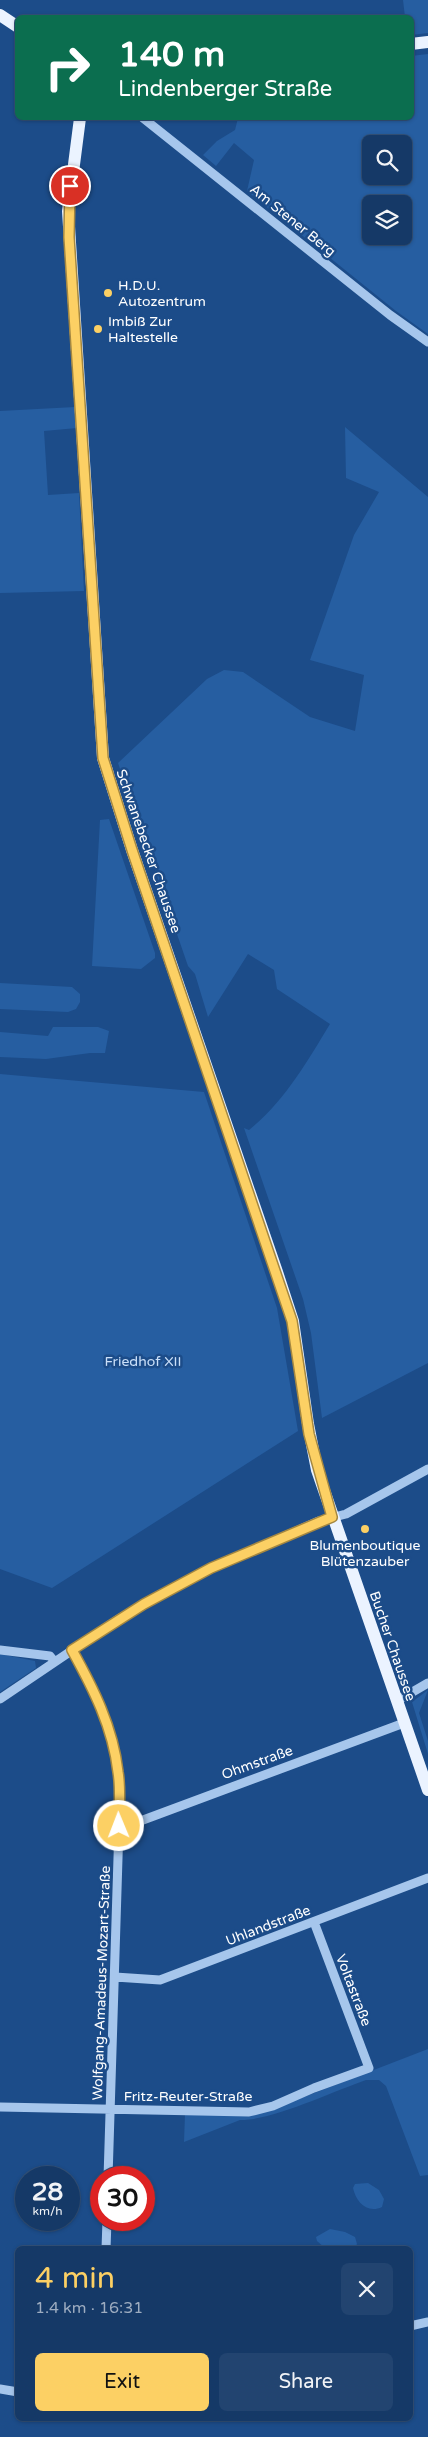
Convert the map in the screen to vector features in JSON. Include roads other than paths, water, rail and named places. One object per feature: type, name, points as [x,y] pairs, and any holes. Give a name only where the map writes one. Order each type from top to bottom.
[{"type":"main road","points":[[0,15],[15,25]]},
{"type":"main road","points":[[414,44],[428,42]]},
{"type":"main road","name":"Schwanebecker Chaussee","points":[[80,120],[68,203],[68,220],[103,758],[132,850],[292,1321],[308,1424]]},
{"type":"main road","name":"Bucher Chaussee","points":[[308,1424],[316,1466],[332,1517],[428,1790]]},
{"type":"street","name":"Am Stener Berg","points":[[146,120],[390,315],[428,342]]},
{"type":"street","points":[[0,1698],[144,1604],[211,1568],[332,1517],[346,1514],[428,1469]]},
{"type":"street","points":[[0,1650],[50,1656],[54,1661]]},
{"type":"street","name":"Wolfgang-Amadeus-Mozart-Straße","points":[[72,1650],[92,1685],[108,1723],[118,1772],[119,1826],[108,2166]]},
{"type":"street","points":[[397,1701],[428,1683]]},
{"type":"street","name":"Ohmstraße","points":[[119,1826],[135,1822],[404,1723]]},
{"type":"street","name":"Uhlandstraße","points":[[115,1977],[160,1980],[428,1878]]},
{"type":"street","name":"Voltastraße","points":[[314,1922],[369,2068]]},
{"type":"street","name":"Fritz-Reuter-Straße","points":[[0,2107],[249,2112],[273,2106],[314,2088],[369,2068]]},
{"type":"street","points":[[106,2246],[107,2231]]},
{"type":"street","points":[[413,2325],[428,2322]]},
{"type":"street","points":[[0,2389],[15,2392]]},
{"type":"place","name":"H.D.U. Autozentrum","points":[[108,293]]},
{"type":"place","name":"Imbiß Zur Haltestelle","points":[[98,329]]},
{"type":"place","name":"Blumenboutique Blütenzauber","points":[[365,1529]]},
{"type":"park label","name":"Friedhof XII","points":[[143,1361]]}]
